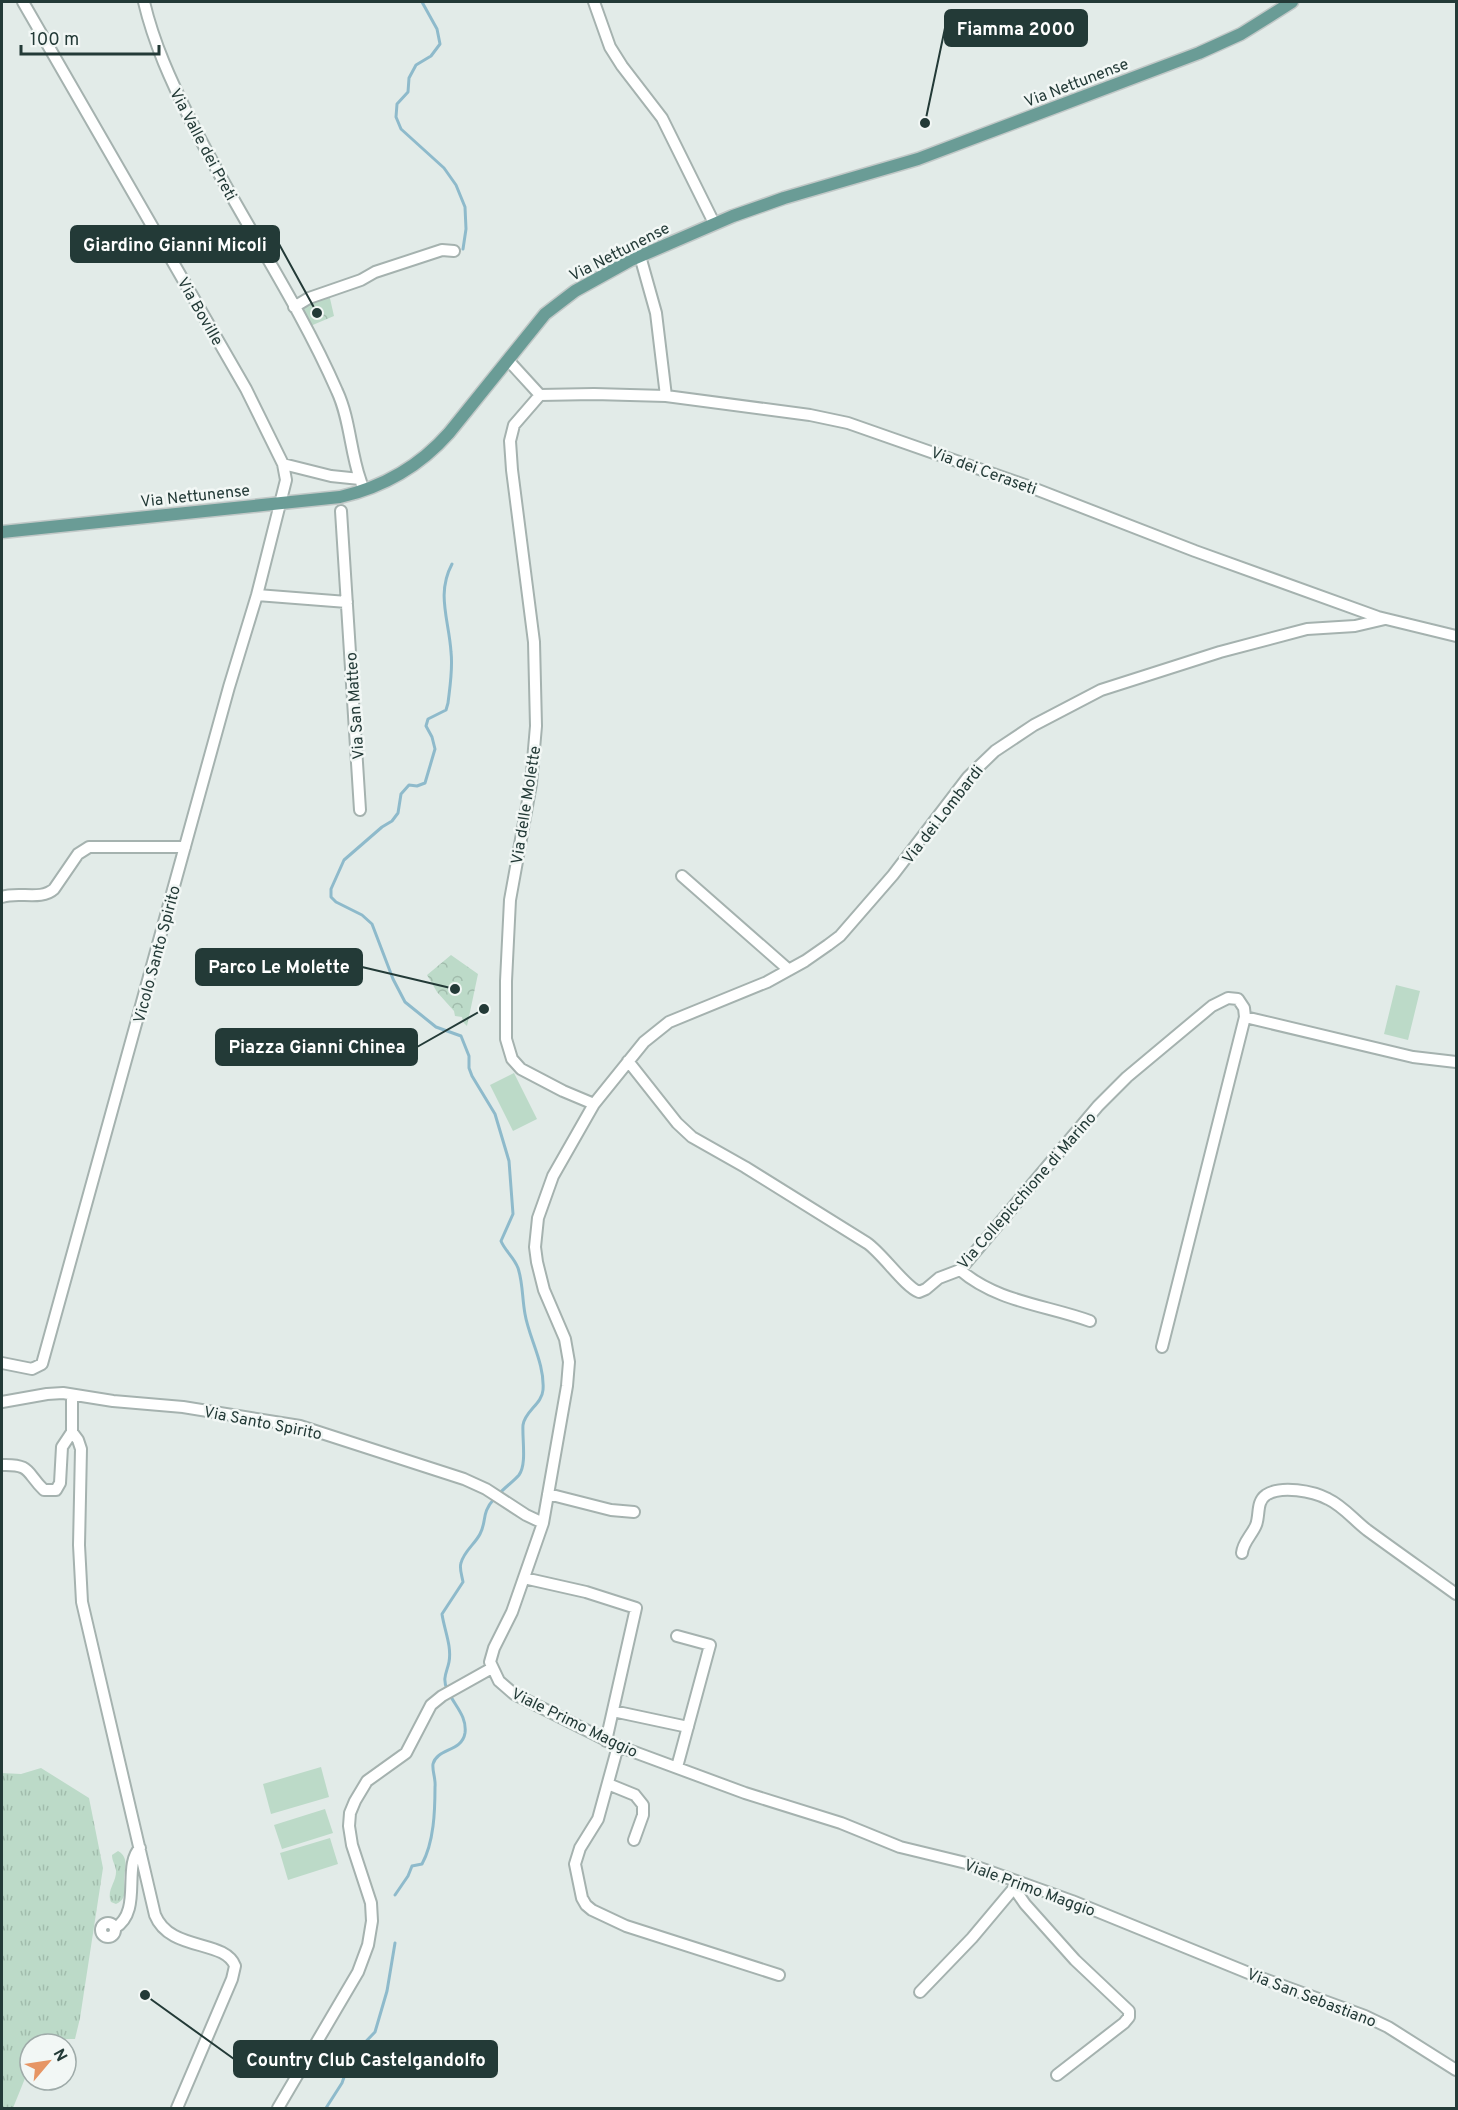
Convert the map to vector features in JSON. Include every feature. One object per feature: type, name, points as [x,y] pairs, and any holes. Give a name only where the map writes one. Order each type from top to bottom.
[{"type":"main road","name":"Via Nettunense","points":[[2,532],[340,497],[362,484],[397,477],[415,466],[449,434],[532,329],[560,301],[594,280],[640,256],[714,223],[784,198],[918,159],[1231,39],[1292,2]]},
{"type":"street","name":"Via Boville","points":[[23,2],[241,380],[283,464],[285,483],[280,503]]},
{"type":"street","name":"Via Valle dei Preti","points":[[144,2],[159,55],[192,123],[214,167],[294,307],[339,396],[362,484]]},
{"type":"street","points":[[594,2],[610,47],[662,118],[714,223]]},
{"type":"street","points":[[294,307],[309,298],[361,280],[375,272],[439,250],[447,249],[454,252]]},
{"type":"street","points":[[640,256],[656,313],[666,396]]},
{"type":"street","points":[[508,360],[540,395]]},
{"type":"street","name":"Via dei Ceraseti","points":[[540,395],[666,396],[810,415],[858,426],[1025,485],[1195,551],[1385,620],[1456,636]]},
{"type":"street","name":"Via delle Molette","points":[[540,395],[514,425],[510,441],[534,642],[536,726],[531,784],[514,868],[509,910],[506,1039],[512,1059],[521,1068],[594,1104]]},
{"type":"street","points":[[283,464],[362,484]]},
{"type":"street","name":"Vicolo Santo Spirito","points":[[2,1363],[32,1369],[42,1364],[229,687],[257,595],[280,503]]},
{"type":"street","name":"Via San Matteo","points":[[341,511],[360,810]]},
{"type":"street","points":[[257,595],[347,602]]},
{"type":"street","name":"Via dei Lombardi","points":[[594,1104],[628,1061],[650,1037],[669,1022],[744,992],[789,970],[840,936],[904,862],[968,777],[995,751],[1034,725],[1101,690],[1220,652],[1307,629],[1361,625],[1385,620]]},
{"type":"street","points":[[2,897],[16,894],[49,894],[78,854],[86,848],[185,847]]},
{"type":"street","points":[[682,876],[789,970]]},
{"type":"street","name":"Via Collepicchione di Marino","points":[[628,1061],[677,1123],[692,1137],[867,1243],[882,1255],[914,1290],[919,1292],[924,1291],[939,1278],[960,1269],[1088,1118],[1128,1077],[1220,1001],[1232,997],[1238,999],[1244,1008],[1245,1017]]},
{"type":"street","points":[[1162,1347],[1245,1017],[1413,1057],[1456,1062]]},
{"type":"street","points":[[278,2109],[358,1972],[368,1945],[372,1921],[371,1903],[350,1833],[349,1820],[352,1806],[368,1781],[406,1753],[427,1711],[435,1701],[492,1668],[490,1659],[492,1653],[512,1612],[543,1523],[565,1400],[568,1362],[561,1327],[541,1277],[535,1247],[537,1225],[553,1176],[594,1104]]},
{"type":"street","points":[[960,1269],[974,1281],[1004,1296],[1063,1311],[1090,1322]]},
{"type":"street","name":"Via Santo Spirito","points":[[2,1402],[47,1394],[72,1395],[183,1407],[306,1427],[452,1475],[496,1495],[526,1515],[543,1523]]},
{"type":"street","points":[[2,1465],[18,1465],[24,1468],[42,1488],[54,1491],[60,1483],[62,1447],[72,1432],[72,1395]]},
{"type":"street","points":[[72,1432],[81,1449],[79,1545],[82,1602],[155,1915],[160,1926],[179,1938],[224,1953],[230,1957],[235,1966],[232,1979],[177,2109]]},
{"type":"street","points":[[1242,1553],[1257,1523],[1263,1498],[1268,1494],[1302,1490],[1336,1503],[1368,1530],[1456,1594]]},
{"type":"street","points":[[548,1494],[611,1510],[634,1512]]},
{"type":"street","points":[[524,1578],[586,1592],[636,1608],[606,1741]]},
{"type":"street","points":[[677,1636],[710,1645],[677,1767]]},
{"type":"street","name":"Viale Primo Maggio","points":[[492,1668],[499,1682],[514,1694],[618,1746],[745,1793],[841,1823],[900,1847],[966,1863],[1016,1885],[1065,1898],[1160,1937]]},
{"type":"street","points":[[613,1711],[688,1726]]},
{"type":"street","points":[[618,1746],[598,1819],[580,1848],[575,1864],[582,1898],[586,1905],[626,1926],[779,1975]]},
{"type":"street","points":[[608,1784],[635,1795],[643,1804],[643,1815],[634,1840]]},
{"type":"street","points":[[115,1928],[123,1920],[132,1896],[134,1858],[140,1848]]},
{"type":"street","points":[[920,1992],[972,1938],[1016,1885],[1022,1900],[1074,1960],[1129,2011],[1129,2017],[1124,2023],[1057,2074]]},
{"type":"street","name":"Via San Sebastiano","points":[[1160,1937],[1256,1976],[1365,2016],[1388,2027],[1456,2070]]},
{"type":"green space","points":[[329,294],[334,316],[308,327],[300,311],[302,304]]},
{"type":"green space","points":[[451,955],[478,974],[467,1026],[462,1017],[455,1016],[454,1011],[437,992],[427,975]]},
{"type":"green space","points":[[1396,985],[1420,991],[1408,1040],[1384,1034]]},
{"type":"green space","points":[[514,1073],[537,1119],[513,1131],[490,1085]]},
{"type":"green space","points":[[321,1767],[329,1797],[271,1814],[263,1784]]},
{"type":"green space","points":[[41,1768],[89,1798],[103,1868],[77,2032],[18,2032],[19,2092],[13,2108],[2,2108],[2,1773],[21,1774]]},
{"type":"green space","points":[[325,1809],[333,1833],[282,1849],[274,1825]]},
{"type":"green space","points":[[330,1838],[338,1864],[288,1880],[280,1853]]},
{"type":"green space","points":[[118,1851],[125,1860],[125,1893],[120,1902],[116,1904],[111,1902],[110,1894],[116,1874],[112,1855]]},
{"type":"waterway","points":[[422,2],[437,29],[440,44],[431,56],[416,65],[409,78],[408,92],[397,104],[396,117],[401,129],[444,168],[456,185],[465,207],[466,229],[463,249]]},
{"type":"waterway","points":[[452,564],[447,575],[444,597],[452,658],[450,690],[446,710],[428,719],[426,726],[435,749],[425,783],[417,786],[409,785],[401,794],[398,813],[392,821],[344,860],[331,889],[331,897],[336,902],[362,915],[372,924],[393,979],[405,1002],[436,1027],[461,1036],[469,1056],[472,1076],[495,1114],[509,1161],[513,1214],[501,1241],[520,1274],[525,1314],[542,1371],[543,1390],[540,1399],[524,1420],[524,1458],[519,1475],[499,1494]]},
{"type":"waterway","points":[[447,1689],[445,1678],[449,1650],[442,1614],[463,1582],[460,1567],[462,1559],[480,1534],[487,1509],[494,1499]]},
{"type":"waterway","points":[[395,1895],[412,1866],[422,1864],[429,1846],[435,1806],[433,1769],[435,1759],[459,1744],[465,1733],[463,1717],[450,1695]]},
{"type":"waterway","points":[[326,2108],[342,2083],[351,2057],[375,2032],[387,1991],[395,1943]]},
{"type":"place","name":"Fiamma 2000","points":[[925,123]]},
{"type":"place","name":"Giardino Gianni Micoli","points":[[317,313]]},
{"type":"place","name":"Parco Le Molette","points":[[455,989]]},
{"type":"place","name":"Piazza Gianni Chinea","points":[[484,1009]]},
{"type":"place","name":"Country Club Castelgandolfo","points":[[145,1995]]}]
